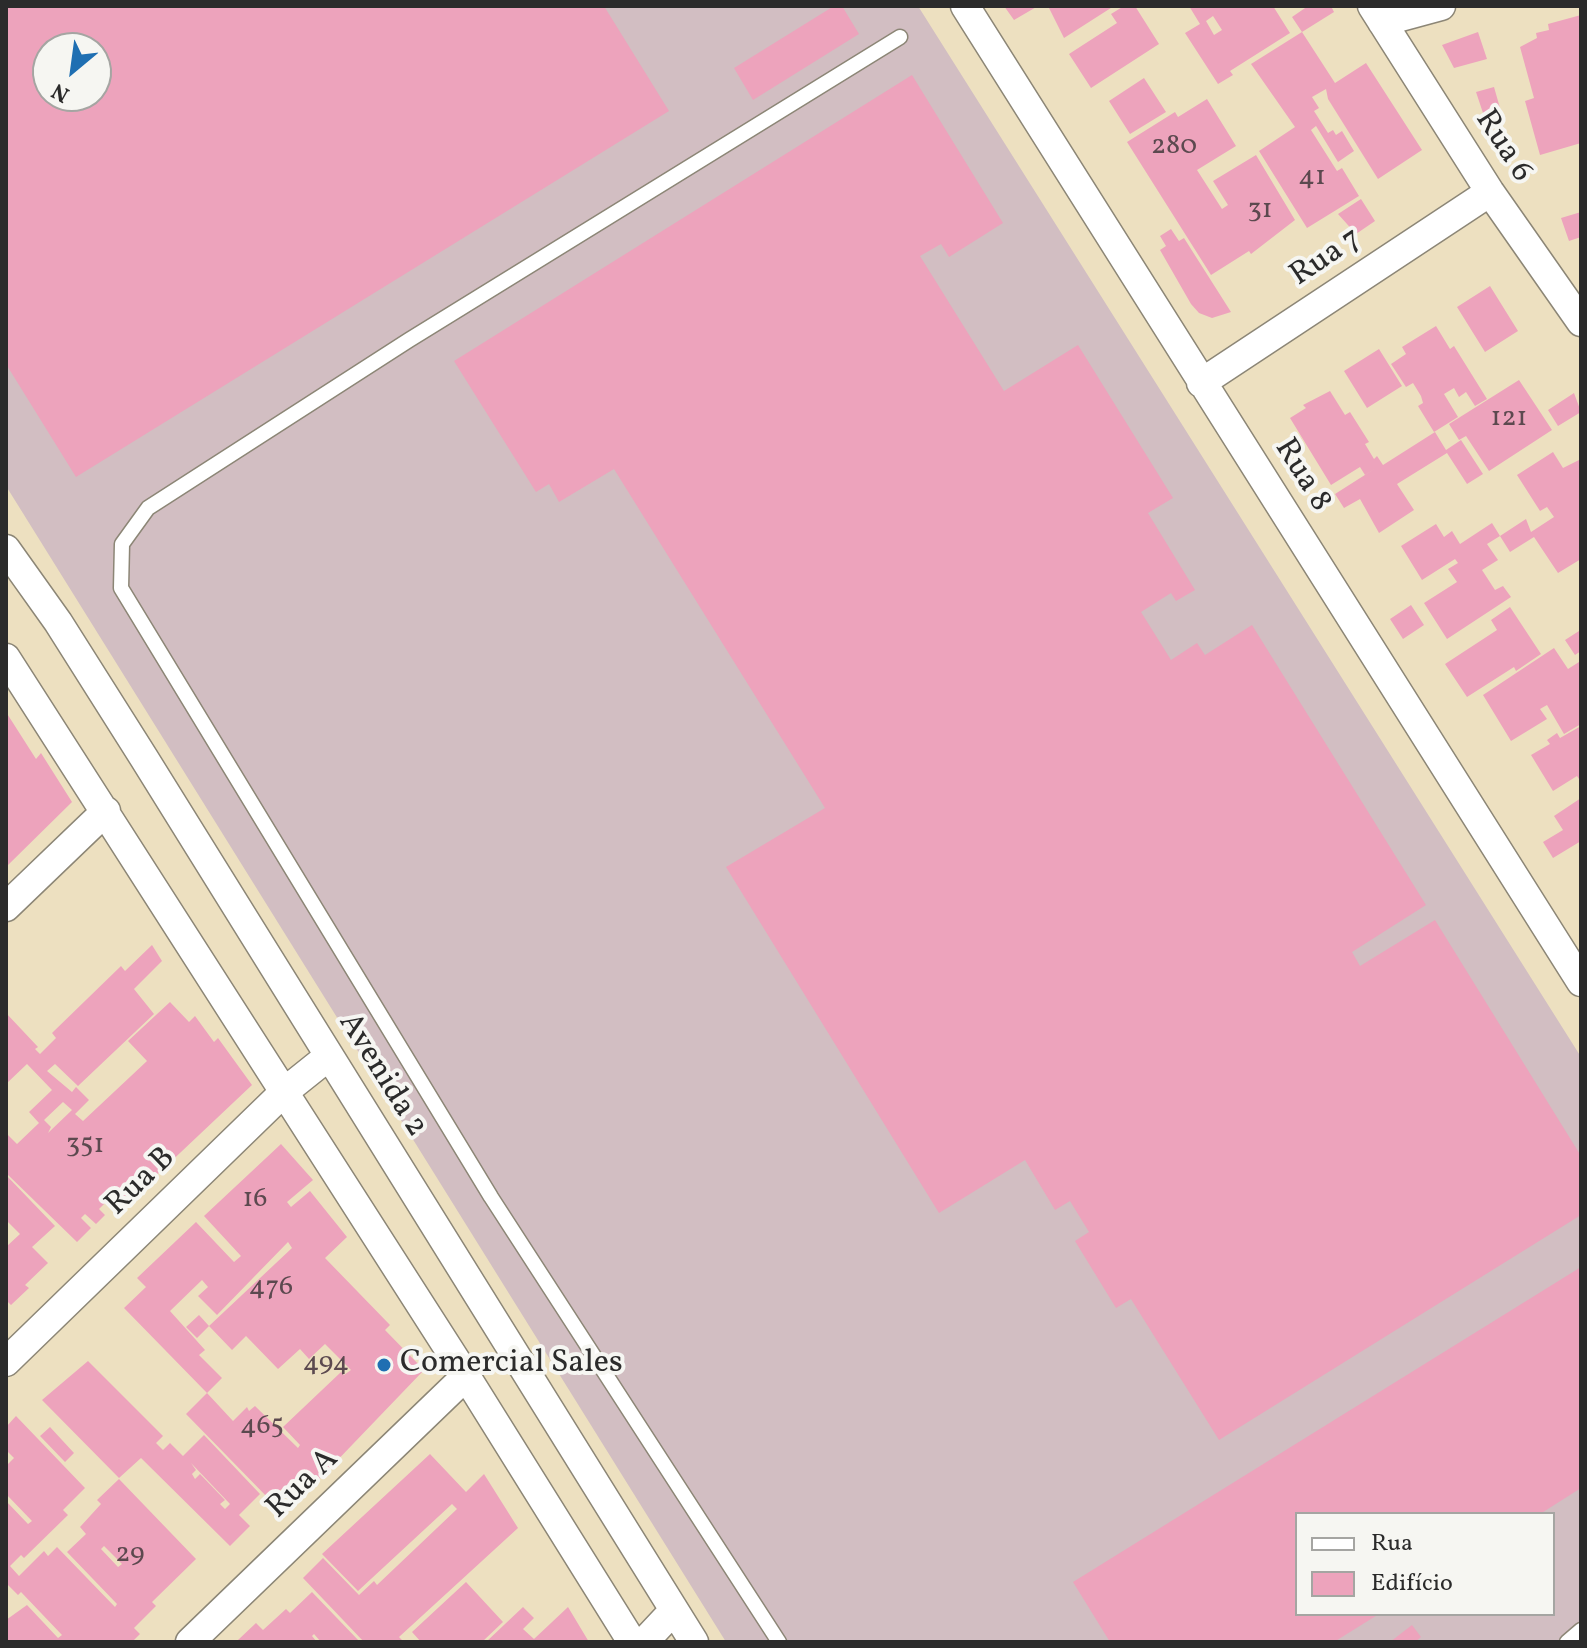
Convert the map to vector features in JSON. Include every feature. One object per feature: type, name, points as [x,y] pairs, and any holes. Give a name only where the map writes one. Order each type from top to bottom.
[{"type":"street","name":"Rua 8","points":[[965,6],[1581,982]]},
{"type":"street","points":[[1377,14],[1441,6]]},
{"type":"street","name":"Rua 6","points":[[1377,14],[1490,192],[1581,322]]},
{"type":"street","name":"Rua 7","points":[[1201,383],[1490,192]]},
{"type":"street","name":"Avenida 2","points":[[6,549],[73,646],[694,1642]]},
{"type":"street","points":[[6,658],[466,1376],[632,1642]]},
{"type":"street","points":[[6,907],[106,811]]},
{"type":"street","name":"Rua B","points":[[6,1362],[284,1092],[329,1056]]},
{"type":"street","name":"Rua A","points":[[190,1642],[466,1376]]},
{"type":"street","points":[[644,1642],[674,1610]]},
{"type":"lane","points":[[779,1642],[491,1197],[121,588],[122,544],[148,508],[409,340],[900,37]]},
{"type":"lane","points":[[1567,1642],[1581,1630]]},
{"type":"shaded area","points":[[6,6],[918,6],[1581,1057],[1581,1642],[726,1642],[6,486]]},
{"type":"building","points":[[6,6],[604,6],[669,111],[76,477],[6,364]]},
{"type":"building","points":[[834,6],[842,6],[859,34],[753,100],[734,68]]},
{"type":"building","points":[[1004,6],[1038,6],[1014,20]]},
{"type":"building","points":[[1048,6],[1114,6],[1064,38]]},
{"type":"building","points":[[1124,6],[1135,6],[1159,44],[1091,88],[1069,54],[1117,23],[1111,14]]},
{"type":"building","points":[[1189,6],[1273,6],[1290,33],[1230,71],[1233,75],[1218,84],[1185,33],[1200,24]],"holes":[[[1213,16],[1222,30],[1214,35],[1206,21]]]},
{"type":"building","points":[[1308,6],[1331,6],[1334,12],[1302,32],[1292,17]]},
{"type":"building","points":[[1581,15],[1581,143],[1540,155],[1525,101],[1534,98],[1520,47],[1537,38],[1536,33],[1549,30],[1548,24]]},
{"type":"building","points":[[1302,32],[1335,83],[1366,63],[1422,150],[1378,179],[1328,99],[1326,89],[1312,97],[1319,108],[1314,111],[1328,133],[1333,130],[1336,135],[1342,131],[1354,151],[1338,162],[1316,126],[1311,130],[1337,171],[1342,168],[1359,196],[1307,228],[1259,151],[1295,127],[1251,64]]},
{"type":"building","points":[[1478,32],[1487,59],[1454,68],[1442,45]]},
{"type":"building","points":[[912,75],[1003,223],[949,257],[941,244],[920,256],[1004,391],[1078,345],[1173,498],[1148,513],[1195,590],[1176,601],[1171,593],[1141,612],[1171,660],[1197,643],[1205,655],[1252,625],[1426,905],[1352,952],[1360,966],[1435,920],[1581,1156],[1581,1215],[1219,1440],[1131,1299],[1116,1308],[1075,1241],[1089,1232],[1070,1201],[1055,1210],[1025,1160],[939,1213],[726,867],[825,808],[614,469],[559,502],[549,484],[536,492],[454,361]]},
{"type":"building","points":[[1144,78],[1166,112],[1130,134],[1109,101]]},
{"type":"building","points":[[1494,87],[1500,108],[1483,113],[1476,92]]},
{"type":"building","points":[[1207,99],[1236,146],[1197,170],[1222,209],[1228,205],[1213,181],[1256,155],[1295,220],[1251,254],[1249,251],[1211,275],[1127,142],[1175,112],[1178,117]]},
{"type":"building","points":[[1361,199],[1375,221],[1356,234],[1338,214]]},
{"type":"building","points":[[1581,212],[1581,237],[1569,241],[1561,218]]},
{"type":"building","points":[[1171,229],[1179,241],[1184,238],[1231,312],[1212,318],[1199,313],[1191,304],[1160,250],[1166,246],[1160,236]]},
{"type":"building","points":[[1490,286],[1518,331],[1485,352],[1457,307]]},
{"type":"building","points":[[1436,326],[1450,349],[1454,346],[1487,399],[1475,406],[1466,392],[1459,397],[1454,388],[1444,394],[1458,417],[1434,432],[1418,406],[1423,403],[1413,383],[1406,387],[1391,364],[1406,354],[1402,347]]},
{"type":"building","points":[[1379,349],[1402,386],[1367,408],[1344,371]]},
{"type":"building","points":[[1519,380],[1552,430],[1489,471],[1466,436],[1459,440],[1449,424]]},
{"type":"building","points":[[1330,391],[1345,415],[1350,412],[1369,442],[1365,444],[1374,459],[1377,456],[1383,465],[1435,432],[1446,450],[1461,440],[1483,474],[1467,484],[1447,453],[1397,484],[1414,510],[1379,533],[1360,499],[1344,508],[1335,494],[1365,475],[1360,467],[1331,485],[1290,418],[1306,408],[1303,405]]},
{"type":"building","points":[[1574,393],[1581,412],[1558,426],[1548,410]]},
{"type":"building","points":[[1553,452],[1563,468],[1581,459],[1581,559],[1558,573],[1534,537],[1510,552],[1500,536],[1526,519],[1531,532],[1554,517],[1547,507],[1540,511],[1517,475]]},
{"type":"building","points":[[1492,523],[1500,536],[1487,544],[1498,560],[1482,570],[1495,590],[1503,586],[1511,597],[1447,639],[1424,603],[1457,582],[1448,569],[1458,563],[1455,559],[1422,580],[1401,546],[1436,524],[1444,537],[1452,531],[1460,544]]},
{"type":"building","points":[[1411,605],[1424,625],[1403,639],[1390,619]]},
{"type":"building","points":[[1510,607],[1541,654],[1467,697],[1445,664],[1497,630],[1491,620]]},
{"type":"building","points":[[1579,631],[1581,651],[1575,655],[1565,640]]},
{"type":"building","points":[[1554,648],[1568,669],[1579,662],[1581,666],[1581,724],[1564,734],[1547,705],[1540,709],[1547,719],[1511,741],[1483,695]]},
{"type":"building","points":[[6,712],[36,759],[41,753],[72,802],[6,867]]},
{"type":"building","points":[[1581,726],[1581,782],[1577,776],[1553,791],[1531,755],[1550,744],[1547,740],[1557,733],[1560,738]]},
{"type":"building","points":[[1581,798],[1581,841],[1553,858],[1543,842],[1563,830],[1554,816]]},
{"type":"building","points":[[152,945],[162,961],[134,989],[154,1014],[78,1086],[55,1064],[47,1071],[72,1092],[76,1087],[89,1100],[75,1114],[83,1121],[147,1061],[128,1041],[170,1002],[189,1022],[195,1016],[214,1042],[218,1038],[252,1085],[145,1186],[140,1182],[117,1204],[110,1198],[99,1209],[105,1215],[96,1224],[85,1214],[81,1218],[91,1228],[77,1242],[6,1173],[6,1133],[17,1144],[39,1123],[29,1112],[52,1090],[27,1064],[6,1084],[6,1013],[38,1047],[35,1049],[40,1054],[56,1038],[52,1033],[121,966],[125,971]],"holes":[[[63,1102],[72,1110],[48,1133],[51,1127],[44,1120]]]},
{"type":"building","points":[[281,1144],[313,1180],[287,1202],[291,1207],[310,1191],[347,1237],[325,1258],[390,1325],[385,1330],[424,1370],[305,1494],[296,1485],[289,1492],[284,1487],[270,1500],[186,1414],[207,1393],[124,1308],[146,1287],[137,1278],[196,1222],[234,1262],[241,1256],[204,1216]],"holes":[[[288,1242],[292,1248],[209,1326],[232,1350],[246,1336],[278,1369],[300,1349],[309,1359],[325,1344],[351,1370],[344,1375],[341,1372],[283,1427],[300,1445],[298,1448],[255,1406],[249,1411],[247,1407],[233,1421],[207,1393],[222,1378],[199,1355],[205,1350],[170,1311],[202,1280],[208,1287],[198,1296],[217,1315]]]},
{"type":"building","points":[[6,1175],[55,1226],[32,1247],[48,1263],[25,1285],[29,1288],[11,1305],[6,1300],[6,1247],[20,1234],[6,1220]]},
{"type":"building","points":[[1581,1267],[1581,1488],[1543,1512],[1295,1512],[1295,1616],[1376,1616],[1334,1642],[1110,1642],[1073,1582]]},
{"type":"building","points":[[199,1315],[209,1326],[197,1338],[186,1327]]},
{"type":"building","points":[[88,1361],[163,1436],[156,1443],[163,1450],[170,1443],[183,1456],[204,1435],[260,1494],[239,1515],[250,1526],[230,1546],[141,1458],[119,1478],[42,1400]],"holes":[[[191,1463],[230,1504],[225,1509],[220,1504],[225,1500],[200,1474],[195,1479],[192,1474],[196,1470]]]},
{"type":"building","points":[[16,1416],[85,1488],[63,1510],[68,1515],[24,1558],[21,1555],[10,1566],[19,1576],[44,1551],[48,1556],[57,1547],[115,1607],[117,1604],[67,1552],[86,1534],[80,1527],[101,1504],[97,1500],[119,1479],[196,1559],[152,1602],[156,1606],[134,1628],[140,1634],[132,1642],[6,1642],[6,1620],[27,1605],[58,1638],[62,1635],[21,1592],[18,1595],[6,1583],[6,1501],[28,1524],[32,1521],[6,1494],[6,1466],[14,1458],[6,1450],[6,1427]],"holes":[[[104,1546],[122,1564],[118,1567],[101,1549]]]},
{"type":"building","points":[[50,1427],[74,1453],[65,1462],[40,1436]]},
{"type":"building","points":[[430,1454],[466,1492],[484,1474],[518,1528],[399,1637],[404,1642],[364,1642],[303,1578],[323,1558],[359,1595],[374,1581],[377,1585],[457,1509],[452,1504],[358,1591],[322,1554]]},
{"type":"building","points":[[466,1582],[503,1622],[482,1642],[421,1642],[412,1632]]},
{"type":"building","points":[[312,1592],[360,1642],[321,1642],[314,1634],[312,1636],[317,1642],[238,1640],[256,1623],[263,1630],[286,1609],[290,1613]]},
{"type":"building","points":[[523,1607],[534,1618],[523,1629],[534,1639],[568,1607],[589,1642],[486,1642]]},
{"type":"building","points":[[1412,1625],[1421,1637],[1415,1642],[1390,1642]]},
{"type":"place","name":"Comercial Sales","points":[[384,1365]]}]
